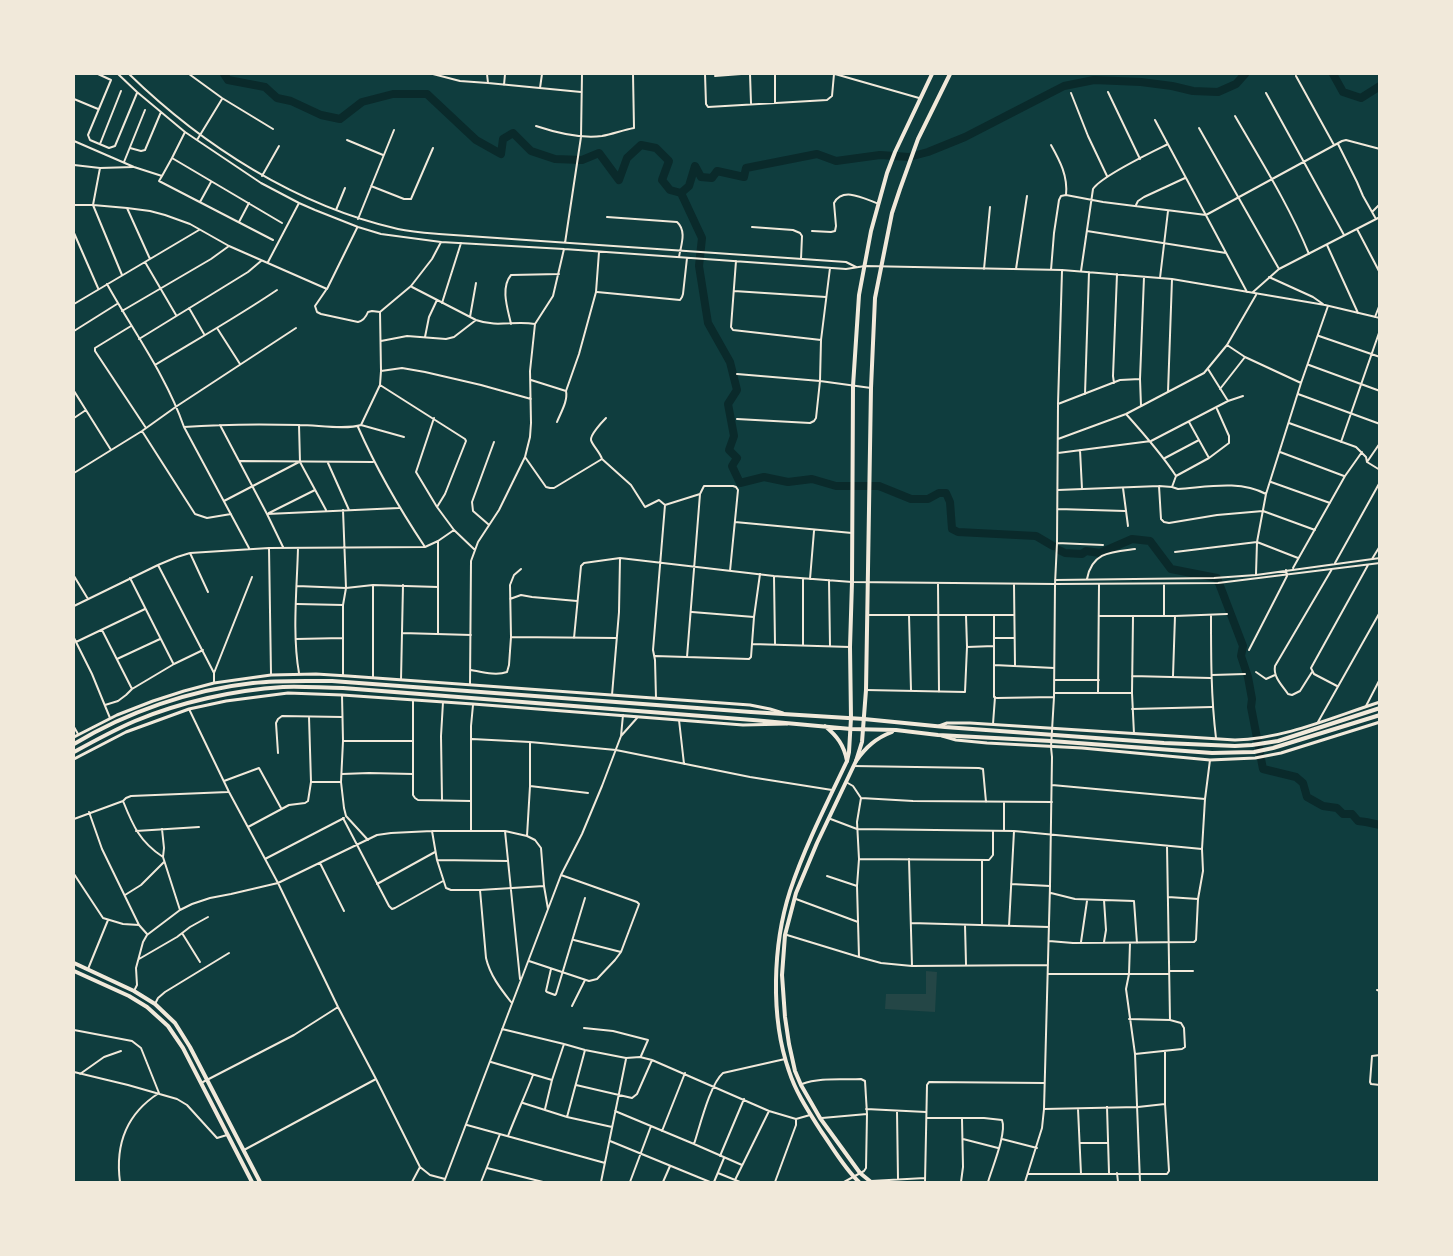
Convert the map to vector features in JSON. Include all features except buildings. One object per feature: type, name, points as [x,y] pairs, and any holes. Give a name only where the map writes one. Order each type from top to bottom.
[{"type":"main road","points":[[859,1182],[810,1115],[793,1081],[785,1059],[778,1018],[776,975],[779,944],[790,891],[849,752],[853,386],[859,295],[871,231],[887,173],[919,98],[932,74]]},
{"type":"main road","points":[[870,1182],[860,1173],[820,1118],[801,1085],[793,1062],[785,1017],[782,975],[785,935],[795,899],[808,862],[855,763],[862,742],[866,690],[871,388],[875,298],[892,213],[909,162],[950,74]]},
{"type":"main road","points":[[74,744],[133,714],[182,698],[222,688],[280,681],[332,681],[864,718],[1164,743],[1235,746],[1252,746],[1272,742],[1380,708]]},
{"type":"main road","points":[[74,753],[136,720],[169,709],[224,695],[284,687],[343,688],[851,729],[896,730],[938,735],[1212,753],[1254,752],[1273,748],[1380,715]]},
{"type":"main road","points":[[824,726],[840,741],[847,761]]},
{"type":"main road","points":[[855,763],[873,742],[896,730]]},
{"type":"main road","points":[[784,916],[790,917]]},
{"type":"main road","points":[[74,963],[134,991],[155,1004],[183,1033],[260,1182]]},
{"type":"main road","points":[[74,971],[129,996],[163,1020],[178,1039],[252,1182]]},
{"type":"street","points":[[98,74],[111,80],[88,135],[90,140],[109,148],[115,146],[137,92]]},
{"type":"street","points":[[118,74],[185,132],[261,183],[298,203],[358,227],[396,236],[441,242],[846,269],[866,266],[1062,270],[1117,274],[1172,279],[1257,293],[1380,318]]},
{"type":"street","points":[[129,74],[165,107],[200,134],[262,176],[358,219],[401,230],[846,262],[856,267]]},
{"type":"street","points":[[189,74],[222,98],[273,129]]},
{"type":"street","points":[[434,74],[460,81],[581,92]]},
{"type":"street","points":[[458,74],[460,81]]},
{"type":"street","points":[[487,74],[488,83]]},
{"type":"street","points":[[504,85],[505,74]]},
{"type":"street","points":[[540,88],[542,74]]},
{"type":"street","points":[[565,243],[581,137],[582,74]]},
{"type":"street","points":[[536,126],[581,137],[604,136],[634,128],[633,74]]},
{"type":"street","points":[[705,74],[708,107],[830,99],[834,74],[919,98]]},
{"type":"street","points":[[715,76],[741,74]]},
{"type":"street","points":[[750,74],[752,104]]},
{"type":"street","points":[[775,74],[775,103]]},
{"type":"street","points":[[1296,76],[1358,182],[1376,219]]},
{"type":"street","points":[[100,144],[121,91]]},
{"type":"street","points":[[1108,92],[1140,159]]},
{"type":"street","points":[[1071,93],[1107,176]]},
{"type":"street","points":[[1266,93],[1344,235]]},
{"type":"street","points":[[197,140],[222,98]]},
{"type":"street","points":[[74,99],[98,109]]},
{"type":"street","points":[[124,162],[146,110]]},
{"type":"street","points":[[130,148],[145,150],[161,112]]},
{"type":"street","points":[[1235,116],[1272,179],[1309,254]]},
{"type":"street","points":[[1155,120],[1247,292]]},
{"type":"street","points":[[1199,128],[1279,269]]},
{"type":"street","points":[[358,219],[394,130]]},
{"type":"street","points":[[185,132],[159,181],[273,240]]},
{"type":"street","points":[[347,140],[384,155]]},
{"type":"street","points":[[1051,270],[1054,233],[1061,196],[1206,215],[1336,144],[1347,140],[1380,148]]},
{"type":"street","points":[[74,141],[134,167],[162,176]]},
{"type":"street","points":[[1081,272],[1093,189],[1096,184],[1168,144]]},
{"type":"street","points":[[1051,145],[1066,178],[1066,195]]},
{"type":"street","points":[[262,176],[279,146]]},
{"type":"street","points":[[371,186],[404,200],[411,199],[433,148]]},
{"type":"street","points":[[172,158],[282,223]]},
{"type":"street","points":[[74,165],[100,168],[134,167]]},
{"type":"street","points":[[100,168],[93,205],[122,275]]},
{"type":"street","points":[[1136,206],[1138,201],[1144,197],[1185,178]]},
{"type":"street","points":[[200,202],[211,182]]},
{"type":"street","points":[[336,211],[345,188]]},
{"type":"street","points":[[812,231],[835,231],[834,203],[841,195],[850,194],[879,204]]},
{"type":"street","points":[[1016,269],[1027,196]]},
{"type":"street","points":[[238,222],[249,203]]},
{"type":"street","points":[[268,264],[298,203]]},
{"type":"street","points":[[1372,212],[1380,204]]},
{"type":"street","points":[[74,205],[127,208],[158,213],[190,224],[229,246],[327,289]]},
{"type":"street","points":[[984,269],[990,207]]},
{"type":"street","points":[[127,208],[150,259]]},
{"type":"street","points":[[1160,278],[1168,211]]},
{"type":"street","points":[[607,217],[677,222],[682,226],[683,234],[679,257]]},
{"type":"street","points":[[1252,293],[1279,269],[1380,217]]},
{"type":"street","points":[[358,227],[327,289],[315,306],[317,312],[321,314],[361,322],[368,312],[380,312],[411,286],[432,259],[441,242]]},
{"type":"street","points":[[752,227],[793,230],[800,233],[802,236],[801,259]]},
{"type":"street","points":[[74,304],[200,229]]},
{"type":"street","points":[[1357,229],[1380,273]]},
{"type":"street","points":[[1087,231],[1226,253]]},
{"type":"street","points":[[74,233],[99,289]]},
{"type":"street","points":[[489,245],[490,238]]},
{"type":"street","points":[[442,303],[461,243]]},
{"type":"street","points":[[1326,245],[1358,313]]},
{"type":"street","points":[[122,311],[229,246]]},
{"type":"street","points":[[470,684],[471,561],[478,542],[499,510],[525,457],[530,437],[530,380],[535,324],[553,296],[564,249]]},
{"type":"street","points":[[557,422],[566,402],[566,391],[596,292],[599,252]]},
{"type":"street","points":[[596,292],[680,300],[683,294],[687,258]]},
{"type":"street","points":[[139,339],[248,272],[261,261]]},
{"type":"street","points":[[736,261],[731,327],[733,330],[821,340]]},
{"type":"street","points":[[145,262],[176,315]]},
{"type":"street","points":[[737,418],[810,423],[816,418],[821,340],[830,268]]},
{"type":"street","points":[[1025,1182],[1037,1148],[1044,1109],[1062,270]]},
{"type":"street","points":[[1085,394],[1089,272]]},
{"type":"street","points":[[511,324],[506,290],[507,279],[515,274],[559,274]]},
{"type":"street","points":[[1114,383],[1117,274]]},
{"type":"street","points":[[1141,406],[1144,277]]},
{"type":"street","points":[[1269,277],[1327,306]]},
{"type":"street","points":[[1168,392],[1172,279]]},
{"type":"street","points":[[470,317],[476,283]]},
{"type":"street","points":[[107,284],[155,365],[177,406],[184,427],[250,549]]},
{"type":"street","points":[[411,286],[476,320],[486,323],[535,324]]},
{"type":"street","points":[[155,365],[277,290]]},
{"type":"street","points":[[734,291],[826,297]]},
{"type":"street","points":[[1058,439],[1126,414],[1199,376],[1208,369],[1227,345],[1257,293]]},
{"type":"street","points":[[425,337],[429,317],[437,300]]},
{"type":"street","points":[[74,331],[117,304]]},
{"type":"street","points":[[1375,317],[1380,304]]},
{"type":"street","points":[[1256,575],[1257,542],[1266,494],[1327,306]]},
{"type":"street","points":[[189,308],[204,335]]},
{"type":"street","points":[[380,312],[380,385],[359,426],[374,462],[399,508],[425,548]]},
{"type":"street","points":[[381,341],[407,336],[446,339],[454,337],[476,320]]},
{"type":"street","points":[[131,326],[95,348],[95,351],[146,428]]},
{"type":"street","points":[[218,328],[240,364]]},
{"type":"street","points":[[74,473],[142,431],[296,328]]},
{"type":"street","points":[[1341,442],[1380,330]]},
{"type":"street","points":[[1318,336],[1380,357]]},
{"type":"street","points":[[1227,345],[1245,357],[1301,383]]},
{"type":"street","points":[[1220,389],[1245,357]]},
{"type":"street","points":[[1308,365],[1380,391]]},
{"type":"street","points":[[381,371],[402,368],[425,372],[531,399]]},
{"type":"street","points":[[1208,369],[1228,401]]},
{"type":"street","points":[[737,374],[871,388]]},
{"type":"street","points":[[1058,404],[1114,383],[1140,379]]},
{"type":"street","points":[[530,380],[566,391]]},
{"type":"street","points":[[380,385],[464,437],[466,441],[445,494],[436,507]]},
{"type":"street","points":[[74,391],[111,450]]},
{"type":"street","points":[[1298,394],[1380,424]]},
{"type":"street","points":[[1059,453],[1151,441],[1228,401],[1243,396]]},
{"type":"street","points":[[1172,487],[1176,476],[1209,458],[1229,443],[1230,439],[1216,408]]},
{"type":"street","points":[[74,418],[86,410]]},
{"type":"street","points":[[1126,414],[1165,458],[1176,476]]},
{"type":"street","points":[[434,418],[416,472],[436,507],[454,530],[475,550]]},
{"type":"street","points":[[606,418],[592,436],[591,441],[602,459],[631,485],[645,507],[659,500],[665,505]]},
{"type":"street","points":[[1190,422],[1209,458]]},
{"type":"street","points":[[1289,423],[1356,447],[1366,457],[1367,462],[1380,470]]},
{"type":"street","points":[[184,427],[220,424],[359,426],[404,437]]},
{"type":"street","points":[[220,424],[283,548]]},
{"type":"street","points":[[299,425],[300,462],[326,510]]},
{"type":"street","points":[[142,431],[195,514],[207,518],[231,514]]},
{"type":"street","points":[[1165,458],[1199,440]]},
{"type":"street","points":[[489,524],[471,507],[494,442]]},
{"type":"street","points":[[1367,462],[1380,443]]},
{"type":"street","points":[[1080,450],[1082,489]]},
{"type":"street","points":[[1280,452],[1345,476]]},
{"type":"street","points":[[1292,569],[1345,476],[1362,452]]},
{"type":"street","points":[[525,457],[546,486],[550,488],[602,459]]},
{"type":"street","points":[[240,461],[374,462]]},
{"type":"street","points":[[224,501],[300,462]]},
{"type":"street","points":[[328,462],[348,510]]},
{"type":"street","points":[[1271,482],[1330,503]]},
{"type":"street","points":[[1335,563],[1380,482]]},
{"type":"street","points":[[1058,490],[1159,486],[1178,489],[1226,485],[1245,486],[1266,494]]},
{"type":"street","points":[[687,657],[700,494],[704,486],[736,487],[738,490],[730,571]]},
{"type":"street","points":[[1159,486],[1161,519],[1164,522],[1263,511],[1315,530]]},
{"type":"street","points":[[1124,488],[1128,526]]},
{"type":"street","points":[[267,514],[315,490]]},
{"type":"street","points":[[665,505],[700,494]]},
{"type":"street","points":[[656,698],[653,650],[665,505]]},
{"type":"street","points":[[267,514],[399,508]]},
{"type":"street","points":[[1058,509],[1125,511]]},
{"type":"street","points":[[343,510],[346,588],[343,676]]},
{"type":"street","points":[[735,522],[852,533]]},
{"type":"street","points":[[74,606],[158,565],[190,553],[269,548],[425,548],[454,530]]},
{"type":"street","points":[[810,579],[814,530]]},
{"type":"street","points":[[438,541],[438,634]]},
{"type":"street","points":[[1175,552],[1257,542],[1299,558]]},
{"type":"street","points":[[1057,543],[1102,545]]},
{"type":"street","points":[[1372,559],[1380,546]]},
{"type":"street","points":[[269,548],[271,675]]},
{"type":"street","points":[[298,548],[296,639],[299,675]]},
{"type":"street","points":[[1087,579],[1089,567],[1100,557],[1114,551],[1135,549]]},
{"type":"street","points":[[190,553],[208,592]]},
{"type":"street","points":[[612,695],[619,612],[620,558]]},
{"type":"street","points":[[574,638],[581,566],[585,563],[620,558],[803,579],[938,584],[1224,583],[1380,563]]},
{"type":"street","points":[[1055,580],[1214,578],[1256,575],[1380,558]]},
{"type":"street","points":[[158,565],[214,673]]},
{"type":"street","points":[[1332,569],[1275,666],[1275,675],[1288,694],[1292,695],[1300,691],[1312,672],[1311,668],[1369,565]]},
{"type":"street","points":[[471,670],[493,674],[507,672],[511,637],[512,579],[521,569]]},
{"type":"street","points":[[1249,650],[1287,576],[1286,570]]},
{"type":"street","points":[[654,656],[749,659],[760,574]]},
{"type":"street","points":[[74,576],[88,599]]},
{"type":"street","points":[[774,576],[775,644]]},
{"type":"street","points":[[214,683],[214,673],[252,577]]},
{"type":"street","points":[[130,578],[174,664]]},
{"type":"street","points":[[803,579],[803,645]]},
{"type":"street","points":[[829,580],[830,645]]},
{"type":"street","points":[[938,584],[939,692]]},
{"type":"street","points":[[1014,584],[1015,666]]},
{"type":"street","points":[[1098,693],[1100,584]]},
{"type":"street","points":[[1164,584],[1164,616]]},
{"type":"street","points":[[373,678],[374,585]]},
{"type":"street","points":[[401,680],[402,585]]},
{"type":"street","points":[[297,586],[438,587]]},
{"type":"street","points":[[510,599],[521,595],[578,601]]},
{"type":"street","points":[[297,604],[344,605]]},
{"type":"street","points":[[76,642],[145,609]]},
{"type":"street","points":[[692,612],[754,617]]},
{"type":"street","points":[[1318,722],[1380,612]]},
{"type":"street","points":[[1100,616],[1227,614]]},
{"type":"street","points":[[868,615],[1014,615]]},
{"type":"street","points":[[909,615],[911,692]]},
{"type":"street","points":[[866,690],[965,692],[966,615]]},
{"type":"street","points":[[993,724],[994,615]]},
{"type":"street","points":[[1211,615],[1212,707],[1216,738]]},
{"type":"street","points":[[1133,616],[1134,734]]},
{"type":"street","points":[[1173,676],[1175,616]]},
{"type":"street","points":[[102,630],[132,689]]},
{"type":"street","points":[[402,633],[471,635]]},
{"type":"street","points":[[511,637],[616,638]]},
{"type":"street","points":[[74,638],[110,718]]},
{"type":"street","points":[[296,639],[343,638]]},
{"type":"street","points":[[995,638],[1014,638]]},
{"type":"street","points":[[117,659],[160,639]]},
{"type":"street","points":[[752,644],[850,646]]},
{"type":"street","points":[[967,647],[994,646]]},
{"type":"street","points":[[105,705],[118,701],[132,689],[203,650]]},
{"type":"street","points":[[994,665],[1054,668]]},
{"type":"street","points":[[1256,672],[1266,678],[1275,675]]},
{"type":"street","points":[[1312,672],[1337,686]]},
{"type":"street","points":[[1132,676],[1245,674]]},
{"type":"street","points":[[74,737],[110,718],[184,691],[214,683],[271,675],[343,676],[470,684],[750,705],[785,713]]},
{"type":"street","points":[[1366,706],[1380,679]]},
{"type":"street","points":[[1054,680],[1099,680]]},
{"type":"street","points":[[74,759],[126,732],[189,709],[226,700],[288,693],[473,704],[743,725],[792,723]]},
{"type":"street","points":[[995,698],[1132,693]]},
{"type":"street","points":[[342,695],[341,782],[345,817],[377,884],[392,909],[443,881]]},
{"type":"street","points":[[413,700],[413,795],[418,800],[471,801]]},
{"type":"street","points":[[442,800],[443,702]]},
{"type":"street","points":[[939,726],[952,723],[993,724],[1250,739],[1270,736],[1380,702]]},
{"type":"street","points":[[471,831],[473,704]]},
{"type":"street","points":[[1132,709],[1212,707]]},
{"type":"street","points":[[189,709],[420,1167],[445,1181],[561,875],[582,834],[616,750],[621,736],[623,716]]},
{"type":"street","points":[[278,753],[276,723],[282,716],[342,717]]},
{"type":"street","points":[[248,827],[289,805],[308,801],[311,782],[309,717]]},
{"type":"street","points":[[621,736],[638,717]]},
{"type":"street","points":[[679,720],[684,764]]},
{"type":"street","points":[[938,735],[956,740],[1082,748],[1210,760],[1255,758],[1274,754],[1380,722]]},
{"type":"street","points":[[74,727],[78,734]]},
{"type":"street","points":[[472,739],[616,750],[832,790]]},
{"type":"street","points":[[343,741],[413,741]]},
{"type":"street","points":[[527,836],[530,742]]},
{"type":"street","points":[[1049,941],[1190,943],[1196,940],[1198,898],[1203,871],[1205,799],[1210,760]]},
{"type":"street","points":[[855,763],[979,768],[983,770],[986,802]]},
{"type":"street","points":[[224,781],[259,768],[281,810]]},
{"type":"street","points":[[342,774],[413,774]]},
{"type":"street","points":[[846,781],[853,786],[861,798],[857,829],[859,957]]},
{"type":"street","points":[[311,782],[341,782]]},
{"type":"street","points":[[1052,785],[1205,799]]},
{"type":"street","points":[[530,786],[588,793]]},
{"type":"street","points":[[74,819],[131,796],[229,792]]},
{"type":"street","points":[[861,798],[913,801],[1052,802]]},
{"type":"street","points":[[123,801],[136,831],[153,850],[163,857]]},
{"type":"street","points":[[1004,802],[1004,831]]},
{"type":"street","points":[[90,812],[102,849],[139,925],[147,935]]},
{"type":"street","points":[[345,817],[368,840]]},
{"type":"street","points":[[264,859],[345,817]]},
{"type":"street","points":[[828,818],[857,829],[1014,831],[1202,849]]},
{"type":"street","points":[[136,831],[199,827]]},
{"type":"street","points":[[162,829],[164,862],[180,910]]},
{"type":"street","points":[[134,991],[137,985],[136,968],[143,942],[147,935],[180,910],[210,898],[278,883],[377,835],[432,831],[506,831],[527,836],[535,840],[541,848],[548,909]]},
{"type":"street","points":[[432,831],[436,860],[446,888],[480,890],[544,886]]},
{"type":"street","points":[[506,831],[520,982]]},
{"type":"street","points":[[859,859],[989,860],[993,855],[993,831]]},
{"type":"street","points":[[1009,926],[1014,831]]},
{"type":"street","points":[[1167,846],[1170,1020]]},
{"type":"street","points":[[377,884],[435,852]]},
{"type":"street","points":[[909,859],[912,966]]},
{"type":"street","points":[[436,860],[508,861]]},
{"type":"street","points":[[982,860],[982,925]]},
{"type":"street","points":[[124,895],[141,885],[164,862]]},
{"type":"street","points":[[320,863],[344,912]]},
{"type":"street","points":[[74,874],[103,918],[108,921],[139,925]]},
{"type":"street","points":[[529,961],[593,981],[621,952],[638,907],[637,902],[561,875]]},
{"type":"street","points":[[827,876],[857,886]]},
{"type":"street","points":[[1011,884],[1050,886]]},
{"type":"street","points":[[480,890],[488,967],[496,983],[512,1003]]},
{"type":"street","points":[[1050,893],[1087,901],[1134,901],[1137,943]]},
{"type":"street","points":[[1167,897],[1198,898]]},
{"type":"street","points":[[551,969],[546,991],[555,995],[585,898]]},
{"type":"street","points":[[795,899],[858,922]]},
{"type":"street","points":[[1104,900],[1106,930],[1104,943]]},
{"type":"street","points":[[1081,943],[1087,901]]},
{"type":"street","points":[[138,959],[208,917]]},
{"type":"street","points":[[88,969],[108,921]]},
{"type":"street","points":[[912,923],[1048,927]]},
{"type":"street","points":[[965,925],[966,965]]},
{"type":"street","points":[[182,933],[200,962]]},
{"type":"street","points":[[785,935],[881,963],[912,966],[1048,965]]},
{"type":"street","points":[[573,939],[621,952]]},
{"type":"street","points":[[1130,943],[1126,989],[1135,1054],[1140,1182]]},
{"type":"street","points":[[155,1004],[165,992],[229,953]]},
{"type":"street","points":[[1048,974],[1169,973],[1193,970]]},
{"type":"street","points":[[572,1006],[585,980]]},
{"type":"street","points":[[201,1083],[294,1035],[338,1007]]},
{"type":"street","points":[[1129,1019],[1170,1020],[1183,1025],[1185,1047],[1182,1049],[1135,1054]]},
{"type":"street","points":[[584,1028],[613,1031],[648,1040],[640,1057]]},
{"type":"street","points":[[502,1029],[585,1050],[626,1058],[652,1059],[769,1111],[796,1119],[810,1115]]},
{"type":"street","points":[[74,1030],[132,1041],[137,1044],[141,1048],[159,1093]]},
{"type":"street","points":[[544,1109],[564,1044]]},
{"type":"street","points":[[567,1117],[585,1050]]},
{"type":"street","points":[[79,1074],[104,1057],[122,1051]]},
{"type":"street","points":[[1028,1174],[1167,1174],[1165,1052]]},
{"type":"street","points":[[1380,1055],[1372,1056],[1370,1082],[1380,1085]]},
{"type":"street","points":[[601,1182],[626,1058]]},
{"type":"street","points":[[576,1085],[632,1098],[637,1094],[652,1059]]},
{"type":"street","points":[[694,1144],[713,1087],[723,1073],[785,1059]]},
{"type":"street","points":[[490,1062],[552,1080]]},
{"type":"street","points":[[74,1072],[159,1093],[177,1100],[187,1106],[217,1138],[226,1135]]},
{"type":"street","points":[[662,1131],[685,1073]]},
{"type":"street","points":[[508,1136],[533,1075]]},
{"type":"street","points":[[243,1150],[376,1079]]},
{"type":"street","points":[[801,1085],[818,1080],[861,1079],[865,1081],[866,1168],[844,1182],[829,1182]]},
{"type":"street","points":[[870,1182],[898,1179],[925,1180],[927,1085],[929,1082],[1045,1083]]},
{"type":"street","points":[[120,1182],[118,1167],[124,1132],[136,1112],[159,1093]]},
{"type":"street","points":[[610,1141],[712,1182],[744,1099]]},
{"type":"street","points":[[523,1103],[567,1117],[612,1127]]},
{"type":"street","points":[[1044,1109],[1138,1107],[1165,1104]]},
{"type":"street","points":[[1107,1107],[1109,1173]]},
{"type":"street","points":[[866,1109],[927,1112]]},
{"type":"street","points":[[1078,1109],[1081,1174]]},
{"type":"street","points":[[615,1111],[742,1166]]},
{"type":"street","points":[[735,1180],[769,1111]]},
{"type":"street","points":[[897,1111],[898,1179]]},
{"type":"street","points":[[820,1118],[867,1114]]},
{"type":"street","points":[[927,1118],[1002,1120],[1004,1127],[988,1182]]},
{"type":"street","points":[[775,1182],[796,1125],[796,1119]]},
{"type":"street","points":[[961,1182],[962,1119]]},
{"type":"street","points":[[467,1125],[605,1163]]},
{"type":"street","points":[[630,1182],[651,1126]]},
{"type":"street","points":[[481,1182],[500,1134]]},
{"type":"street","points":[[962,1138],[998,1148]]},
{"type":"street","points":[[1001,1138],[1037,1148]]},
{"type":"street","points":[[1080,1143],[1108,1143]]},
{"type":"street","points":[[663,1182],[670,1166]]},
{"type":"street","points":[[412,1182],[420,1167]]},
{"type":"street","points":[[487,1168],[543,1182]]},
{"type":"street","points":[[717,1173],[740,1182]]},
{"type":"street","points":[[1117,1173],[1118,1182]]},
{"type":"street","points":[[695,1182],[698,1178]]},
{"type":"shaded area","points":[[926,971],[937,972],[935,1012],[885,1009],[886,994],[926,994]]},
{"type":"waterway","points":[[224,74],[228,80],[265,87],[277,98],[291,101],[321,115],[340,119],[362,102],[393,94],[427,94],[476,140],[501,154],[503,139],[513,133],[531,151],[555,159],[582,160],[599,153],[619,180],[627,158],[641,145],[656,148],[669,161],[662,180],[670,190],[681,193],[689,186],[695,166],[701,177],[712,178],[717,171],[744,177],[746,168],[817,154],[836,161],[880,155],[909,157],[928,152],[965,137],[1064,86],[1094,80],[1141,82],[1193,91],[1218,92],[1236,84],[1245,74]]},
{"type":"waterway","points":[[1333,74],[1343,92],[1361,98],[1380,86]]},
{"type":"waterway","points":[[681,193],[702,238],[699,266],[708,323],[730,362],[737,390],[728,404],[734,436],[729,450],[737,458],[732,466],[740,483],[764,477],[788,482],[812,479],[836,486],[879,486],[911,499],[928,499],[939,493],[946,493],[950,502],[952,529],[958,532],[1036,536],[1053,546]]},
{"type":"waterway","points":[[1059,550],[1065,553],[1082,554],[1086,551],[1100,553],[1132,539],[1150,541],[1171,569],[1217,578],[1243,646],[1241,656],[1248,677],[1251,707],[1263,769],[1296,777],[1303,783],[1307,797],[1323,806],[1337,808],[1343,814],[1352,814],[1358,821],[1380,825]]}]
